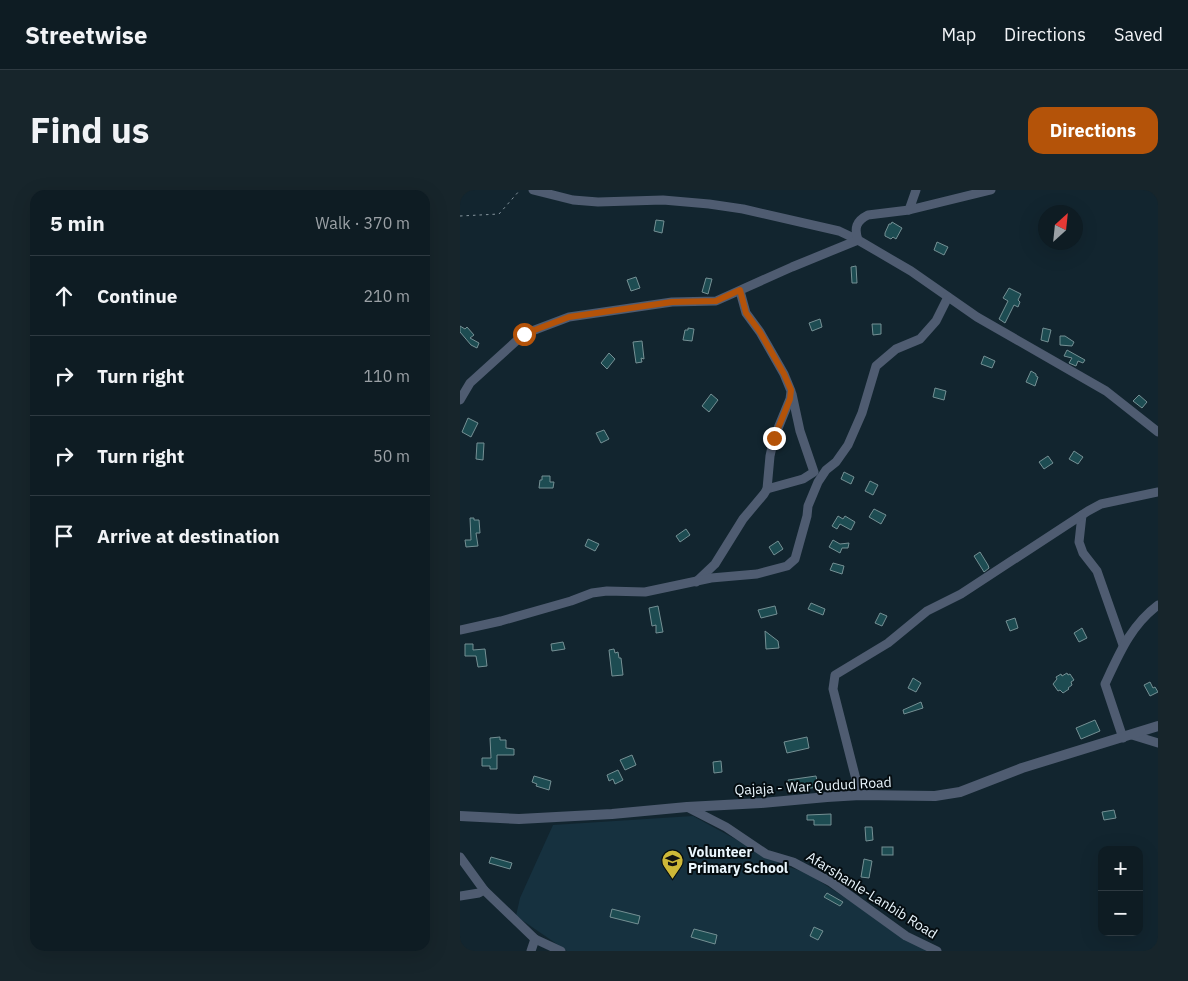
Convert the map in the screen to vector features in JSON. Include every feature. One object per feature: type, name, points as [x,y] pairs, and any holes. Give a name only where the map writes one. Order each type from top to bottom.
[{"type":"street","points":[[533,190],[573,200],[598,202],[663,200],[734,208],[839,232],[858,240],[911,271],[977,318],[1106,390],[1158,432]]},
{"type":"street","points":[[910,210],[916,190]]},
{"type":"street","points":[[858,240],[854,230],[864,217],[868,215],[910,210],[991,190]]},
{"type":"street","points":[[460,400],[470,383],[524,334],[569,317],[672,302],[716,301],[858,240]]},
{"type":"street","points":[[740,290],[746,313],[760,332],[791,390],[800,431],[814,472]]},
{"type":"street","points":[[460,630],[501,621],[592,593],[607,591],[645,592],[711,578],[757,574],[787,566],[795,559],[808,506],[818,482],[848,445],[862,413],[876,366],[896,349],[920,339],[936,321],[948,297]]},
{"type":"street","points":[[696,582],[715,564],[743,518],[767,489],[770,456],[774,438],[790,399],[791,390]]},
{"type":"street","points":[[767,489],[803,479],[814,472],[826,470]]},
{"type":"street","points":[[860,795],[833,689],[835,675],[888,643],[927,611],[961,594],[1082,515],[1102,504],[1158,492]]},
{"type":"street","points":[[1082,515],[1079,542],[1096,571],[1123,645]]},
{"type":"street","points":[[1158,605],[1138,623],[1123,645],[1105,684],[1128,736],[1158,743]]},
{"type":"street","name":"Qajaja - War Qudud Road","points":[[460,816],[519,819],[612,814],[860,795],[935,796],[960,792],[1022,768],[1158,726]]},
{"type":"street","name":"Afarshanle-Lanbib Road","points":[[687,807],[726,827],[766,854],[794,862],[831,882],[906,936],[937,951]]},
{"type":"street","points":[[460,857],[484,890],[535,939],[561,951]]},
{"type":"street","points":[[460,896],[479,893],[484,890]]},
{"type":"street","points":[[531,951],[535,939]]},
{"type":"path","points":[[460,216],[499,214],[520,190]]},
{"type":"shaded area","name":"Volunteer Primary School","points":[[693,816],[783,865],[807,873],[927,951],[567,951],[516,916],[520,898],[553,825]]},
{"type":"building","points":[[656,220],[664,221],[662,233],[654,231]]},
{"type":"building","points":[[892,222],[902,228],[896,239],[885,236],[889,224]]},
{"type":"building","points":[[937,242],[948,247],[944,255],[934,250]]},
{"type":"building","points":[[856,266],[857,283],[852,283],[851,267]]},
{"type":"building","points":[[636,277],[640,288],[631,291],[627,280]]},
{"type":"building","points":[[706,278],[712,279],[708,294],[702,292]]},
{"type":"building","points":[[1009,288],[1021,294],[1018,300],[1020,302],[1018,307],[1014,305],[1005,323],[999,319],[1008,301],[1003,298]]},
{"type":"building","points":[[820,319],[822,327],[812,331],[809,323]]},
{"type":"building","points":[[872,324],[881,324],[881,334],[873,335]]},
{"type":"building","points":[[460,326],[465,329],[467,327],[474,335],[470,338],[479,343],[477,348],[471,345],[460,332]]},
{"type":"building","points":[[688,328],[694,329],[692,341],[683,340],[685,330],[688,330]]},
{"type":"building","points":[[1043,328],[1051,330],[1048,342],[1041,340]]},
{"type":"building","points":[[1060,336],[1065,336],[1074,342],[1072,346],[1060,345]]},
{"type":"building","points":[[642,341],[644,359],[641,358],[642,362],[636,363],[633,342]]},
{"type":"building","points":[[1067,350],[1085,360],[1083,363],[1078,361],[1076,366],[1069,363],[1072,358],[1064,356]]},
{"type":"building","points":[[609,353],[615,359],[607,369],[601,363]]},
{"type":"building","points":[[984,356],[995,361],[992,368],[981,364]]},
{"type":"building","points":[[1031,371],[1038,377],[1035,386],[1026,382]]},
{"type":"building","points":[[935,388],[946,391],[944,400],[933,397]]},
{"type":"building","points":[[711,394],[718,400],[709,412],[702,406]]},
{"type":"building","points":[[1139,395],[1147,402],[1142,408],[1133,401]]},
{"type":"building","points":[[468,418],[478,423],[471,437],[462,432]]},
{"type":"building","points":[[604,430],[609,439],[601,443],[596,433]]},
{"type":"building","points":[[477,443],[484,443],[483,460],[476,459]]},
{"type":"building","points":[[1074,451],[1083,457],[1078,464],[1069,459]]},
{"type":"building","points":[[1048,456],[1053,463],[1044,469],[1039,462]]},
{"type":"building","points":[[844,472],[854,477],[851,484],[841,479]]},
{"type":"building","points":[[542,476],[550,476],[550,482],[554,482],[553,488],[539,488]]},
{"type":"building","points":[[870,481],[878,485],[873,495],[865,491]]},
{"type":"building","points":[[874,509],[886,515],[881,524],[869,517]]},
{"type":"building","points":[[838,516],[843,519],[845,516],[855,522],[851,530],[840,524],[837,529],[832,526]]},
{"type":"building","points":[[470,518],[479,520],[480,533],[476,533],[478,546],[466,547],[465,540],[471,540]]},
{"type":"building","points":[[686,529],[690,535],[680,542],[676,536]]},
{"type":"building","points":[[588,539],[599,544],[595,551],[585,546]]},
{"type":"building","points":[[833,540],[840,544],[849,543],[848,548],[842,548],[840,553],[829,547]]},
{"type":"building","points":[[778,541],[783,549],[774,555],[769,547]]},
{"type":"building","points":[[980,552],[989,568],[984,572],[974,556]]},
{"type":"building","points":[[833,563],[844,566],[842,574],[830,570]]},
{"type":"building","points":[[811,603],[825,609],[823,615],[808,609]]},
{"type":"building","points":[[658,606],[663,632],[656,633],[656,625],[652,626],[649,608]]},
{"type":"building","points":[[775,606],[777,614],[761,618],[758,610]]},
{"type":"building","points":[[880,613],[887,616],[882,626],[875,623]]},
{"type":"building","points":[[1015,618],[1018,628],[1010,631],[1006,621]]},
{"type":"building","points":[[1082,628],[1087,638],[1079,642],[1074,633]]},
{"type":"building","points":[[765,631],[778,641],[779,648],[766,649]]},
{"type":"building","points":[[563,642],[565,649],[552,651],[551,644]]},
{"type":"building","points":[[465,644],[473,644],[473,650],[485,649],[487,666],[478,667],[476,656],[465,656]]},
{"type":"building","points":[[614,649],[615,653],[618,652],[619,658],[621,658],[623,675],[612,676],[609,650]]},
{"type":"building","points":[[1067,673],[1074,680],[1071,682],[1072,685],[1069,689],[1063,693],[1060,690],[1058,691],[1053,684],[1057,679],[1056,677]]},
{"type":"building","points":[[913,678],[921,683],[916,692],[908,688]]},
{"type":"building","points":[[1150,682],[1158,692],[1150,696],[1144,685]]},
{"type":"building","points":[[921,702],[923,708],[904,714],[903,710]]},
{"type":"building","points":[[1095,720],[1100,731],[1081,739],[1076,728]]},
{"type":"building","points":[[500,737],[500,740],[506,740],[506,748],[514,749],[514,755],[497,755],[497,769],[490,769],[490,766],[482,766],[482,758],[491,758],[490,738]]},
{"type":"building","points":[[807,737],[809,748],[787,753],[784,742]]},
{"type":"building","points":[[632,755],[636,765],[625,770],[620,760]]},
{"type":"building","points":[[721,761],[722,772],[714,773],[713,762]]},
{"type":"building","points":[[618,770],[623,780],[615,784],[613,779],[609,781],[607,775]]},
{"type":"building","points":[[534,776],[551,781],[549,790],[536,786],[537,784],[532,782]]},
{"type":"building","points":[[816,776],[818,787],[790,791],[788,780]]},
{"type":"building","points":[[1114,810],[1116,818],[1104,820],[1102,812]]},
{"type":"building","points":[[831,814],[831,825],[814,825],[814,820],[807,820],[807,815]]},
{"type":"building","points":[[865,827],[872,827],[873,840],[866,841]]},
{"type":"building","points":[[882,847],[893,847],[893,855],[882,855]]},
{"type":"building","points":[[491,857],[512,863],[510,869],[489,863]]},
{"type":"building","points":[[864,859],[872,861],[869,878],[861,877]]},
{"type":"building","points":[[827,893],[843,902],[840,906],[824,897]]},
{"type":"building","points":[[612,909],[640,916],[638,924],[610,917]]},
{"type":"building","points":[[814,927],[823,931],[818,940],[810,936]]},
{"type":"building","points":[[694,929],[717,935],[715,944],[691,937]]},
{"type":"place","name":"Volunteer Primary School","points":[[672,879]]},
{"type":"route","points":[[524,334],[569,317],[672,302],[716,301],[740,290],[746,313],[760,332],[791,390],[790,399],[774,438]]}]
